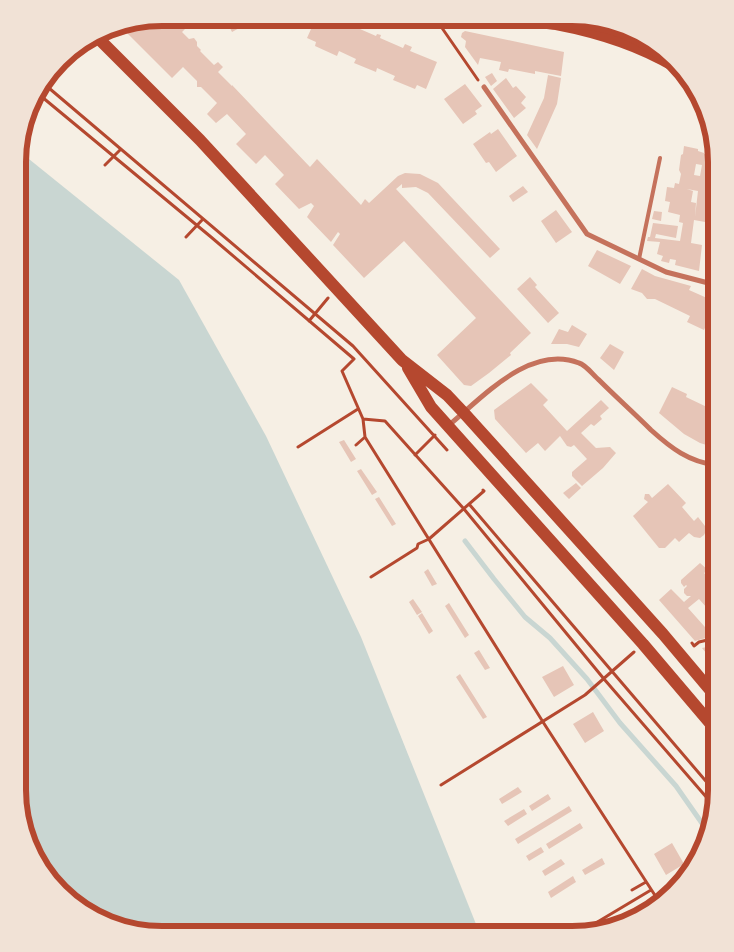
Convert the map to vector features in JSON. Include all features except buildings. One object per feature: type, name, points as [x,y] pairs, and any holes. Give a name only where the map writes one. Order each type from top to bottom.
[{"type":"main road","points":[[557,26],[612,38],[660,59]]},
{"type":"main road","points":[[101,41],[200,140],[402,360],[447,395],[464,413],[707,687]]},
{"type":"main road","points":[[402,360],[431,407],[653,655],[707,719]]},
{"type":"street","points":[[484,87],[587,234],[666,272],[708,283]]},
{"type":"street","points":[[448,426],[515,372],[542,360],[557,359],[580,363],[670,447],[700,463],[708,464]]},
{"type":"lane","points":[[638,260],[660,158]]},
{"type":"path","points":[[442,26],[479,81]]},
{"type":"path","points":[[49,88],[353,346],[435,436],[415,455]]},
{"type":"path","points":[[43,98],[354,359],[342,371],[363,419],[365,437],[543,722],[656,897]]},
{"type":"path","points":[[105,165],[121,149]]},
{"type":"path","points":[[186,238],[203,219]]},
{"type":"path","points":[[309,321],[337,289]]},
{"type":"path","points":[[298,447],[358,408]]},
{"type":"path","points":[[363,419],[386,421],[464,509],[603,680],[707,798]]},
{"type":"path","points":[[356,445],[365,437]]},
{"type":"path","points":[[371,577],[417,548],[423,541],[429,539],[484,491]]},
{"type":"path","points":[[469,504],[707,783]]},
{"type":"path","points":[[698,642],[707,640]]},
{"type":"path","points":[[441,785],[585,694],[636,650]]},
{"type":"path","points":[[632,890],[646,882]]},
{"type":"path","points":[[595,923],[651,890]]},
{"type":"shaded area","points":[[26,157],[179,280],[266,436],[361,637],[476,925],[154,925],[136,923],[119,919],[87,903],[66,886],[54,872],[37,842],[31,825],[26,789]]},
{"type":"waterway","points":[[465,541],[525,617],[550,638],[587,679],[620,723],[676,786],[703,825]]}]
